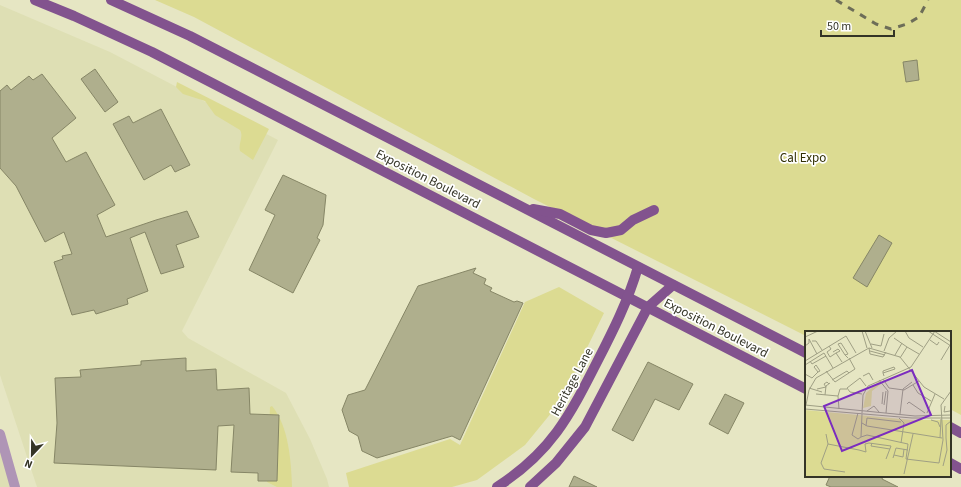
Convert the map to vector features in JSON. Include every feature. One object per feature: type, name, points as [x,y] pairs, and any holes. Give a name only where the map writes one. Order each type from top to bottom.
[{"type":"main road","name":"Exposition Boulevard","points":[[35,0],[74,16],[152,52],[805,388]]},
{"type":"main road","name":"Exposition Boulevard","points":[[112,0],[190,36],[805,352]]},
{"type":"main road","points":[[524,208],[560,214],[592,230],[606,233],[621,230],[633,220],[654,210]]},
{"type":"main road","name":"Heritage Lane","points":[[497,487],[517,474],[542,450],[570,415],[618,323],[629,297],[638,267]]},
{"type":"main road","points":[[530,487],[556,463],[585,427],[648,307],[673,285]]},
{"type":"main road","points":[[951,428],[961,433]]},
{"type":"main road","points":[[951,464],[961,469]]},
{"type":"street","points":[[0,434],[15,487]]},
{"type":"shaded area","points":[[0,5],[110,52],[278,140],[182,331],[188,338],[286,393],[310,439],[329,487],[37,487],[0,375]]},
{"type":"shaded area","points":[[0,431],[11,487],[0,487]]},
{"type":"green space","name":"Cal Expo","points":[[155,0],[961,0],[961,415],[951,410],[951,331],[805,331],[805,335],[534,199],[194,17]]},
{"type":"green space","points":[[177,82],[269,129],[253,160],[240,151],[240,130],[215,115],[205,101],[183,94],[176,87]]},
{"type":"green space","points":[[559,287],[604,313],[561,401],[525,445],[477,480],[452,487],[349,487],[346,473],[450,439],[460,445],[525,302]]},
{"type":"green space","points":[[272,406],[278,414],[286,434],[290,455],[292,487],[277,487],[267,482],[270,407]]},
{"type":"building","points":[[917,60],[919,80],[906,82],[903,62]]},
{"type":"building","points":[[95,69],[118,102],[105,112],[81,79]]},
{"type":"building","points":[[42,74],[76,118],[52,138],[66,162],[86,152],[115,205],[97,215],[106,237],[187,211],[199,237],[176,245],[184,267],[161,274],[145,232],[130,238],[148,291],[127,299],[128,304],[96,314],[94,310],[72,315],[54,262],[63,259],[62,256],[72,254],[64,232],[45,242],[16,186],[0,168],[0,91],[7,85],[11,90],[29,76],[33,80]]},
{"type":"building","points":[[161,109],[190,165],[175,172],[171,165],[144,180],[113,124],[129,116],[133,123]]},
{"type":"building","points":[[283,175],[326,195],[323,225],[317,238],[320,240],[293,293],[249,270],[275,215],[265,210]]},
{"type":"building","points":[[879,235],[892,243],[867,287],[853,278]]},
{"type":"building","points":[[476,268],[473,273],[486,279],[484,284],[492,288],[490,291],[514,302],[517,301],[523,303],[460,440],[452,436],[377,458],[362,451],[358,436],[349,431],[342,410],[348,395],[365,390],[418,286]]},
{"type":"building","points":[[186,358],[186,371],[216,369],[217,390],[249,388],[250,414],[279,415],[277,481],[258,481],[258,473],[231,472],[234,425],[218,426],[216,470],[54,463],[57,423],[55,378],[81,377],[80,370],[141,365],[141,361]]},
{"type":"building","points":[[648,362],[693,384],[679,410],[655,399],[633,441],[612,430]]},
{"type":"building","points":[[725,394],[744,403],[728,434],[709,424]]},
{"type":"building","points":[[574,476],[597,487],[569,487]]},
{"type":"building","points":[[830,477],[883,477],[882,479],[898,487],[831,487],[826,485]]},
{"type":"railway","points":[[836,0],[876,24],[891,29],[907,24],[919,17],[928,0]]}]
